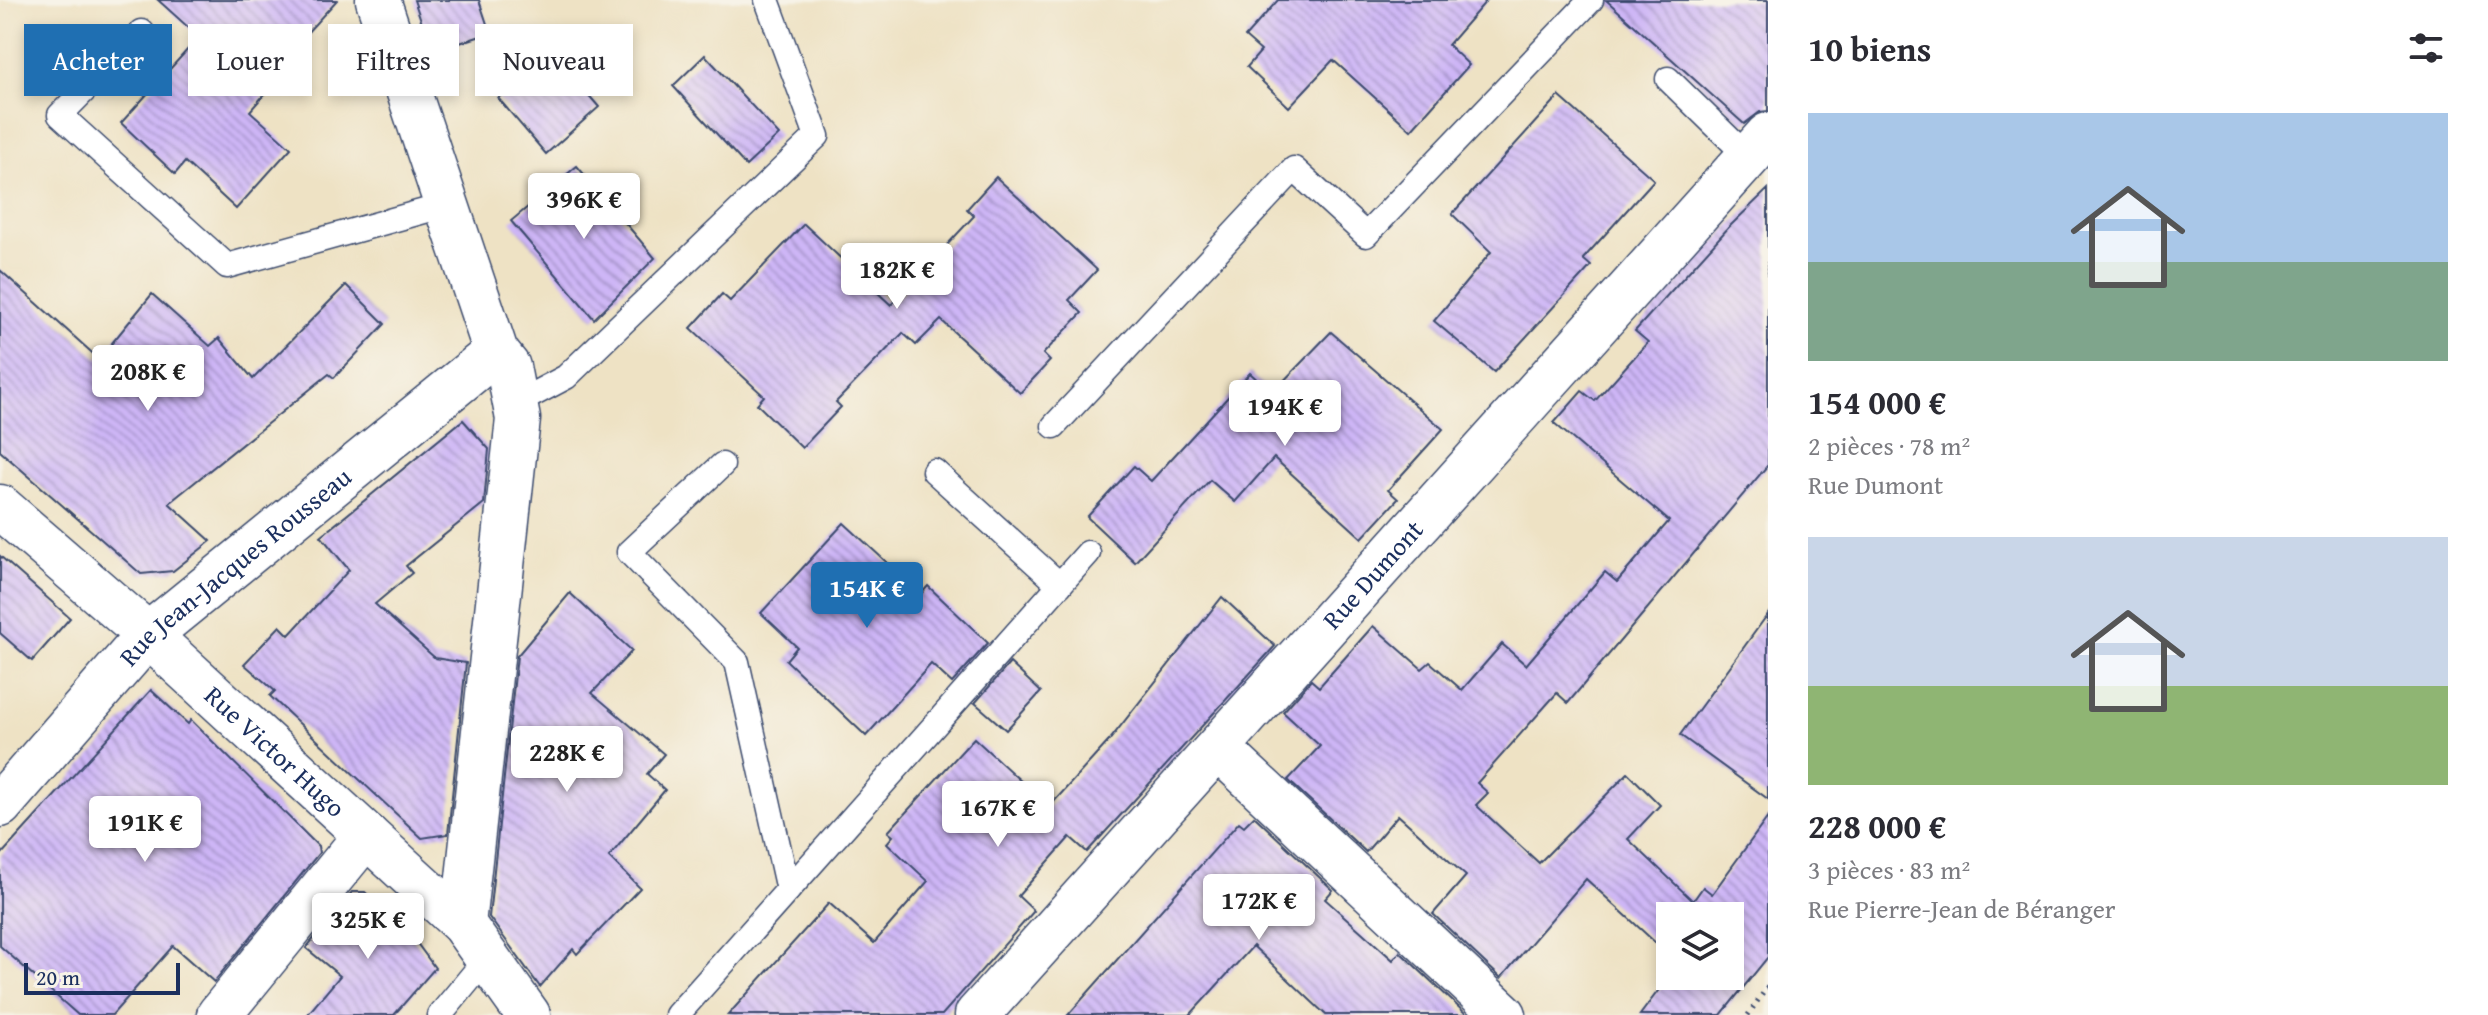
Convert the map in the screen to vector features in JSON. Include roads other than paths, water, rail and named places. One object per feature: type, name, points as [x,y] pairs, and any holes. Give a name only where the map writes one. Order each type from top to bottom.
[{"type":"street","points":[[378,0],[496,352],[508,367],[518,419],[475,941]]},
{"type":"street","name":"Rue Dumont","points":[[977,1015],[1758,146]]},
{"type":"street","name":"Rue Jean-Jacques Rousseau","points":[[0,805],[148,635],[496,352]]},
{"type":"street","name":"Rue Victor Hugo","points":[[0,507],[148,635],[366,835],[475,941],[528,1015]]},
{"type":"street","points":[[1219,749],[1504,1015]]},
{"type":"street","points":[[219,1015],[366,835]]},
{"type":"lane","points":[[513,405],[566,377],[817,136],[767,0]]},
{"type":"lane","points":[[1054,426],[1294,169],[1366,235],[1591,0]]},
{"type":"lane","points":[[1668,79],[1758,146]]},
{"type":"lane","points":[[79,96],[60,115],[227,266],[446,205]]},
{"type":"lane","points":[[722,465],[629,552],[737,662],[788,890]]},
{"type":"lane","points":[[934,471],[1060,585]]},
{"type":"lane","points":[[677,1015],[1088,553]]},
{"type":"lane","points":[[440,1015],[475,941]]}]
